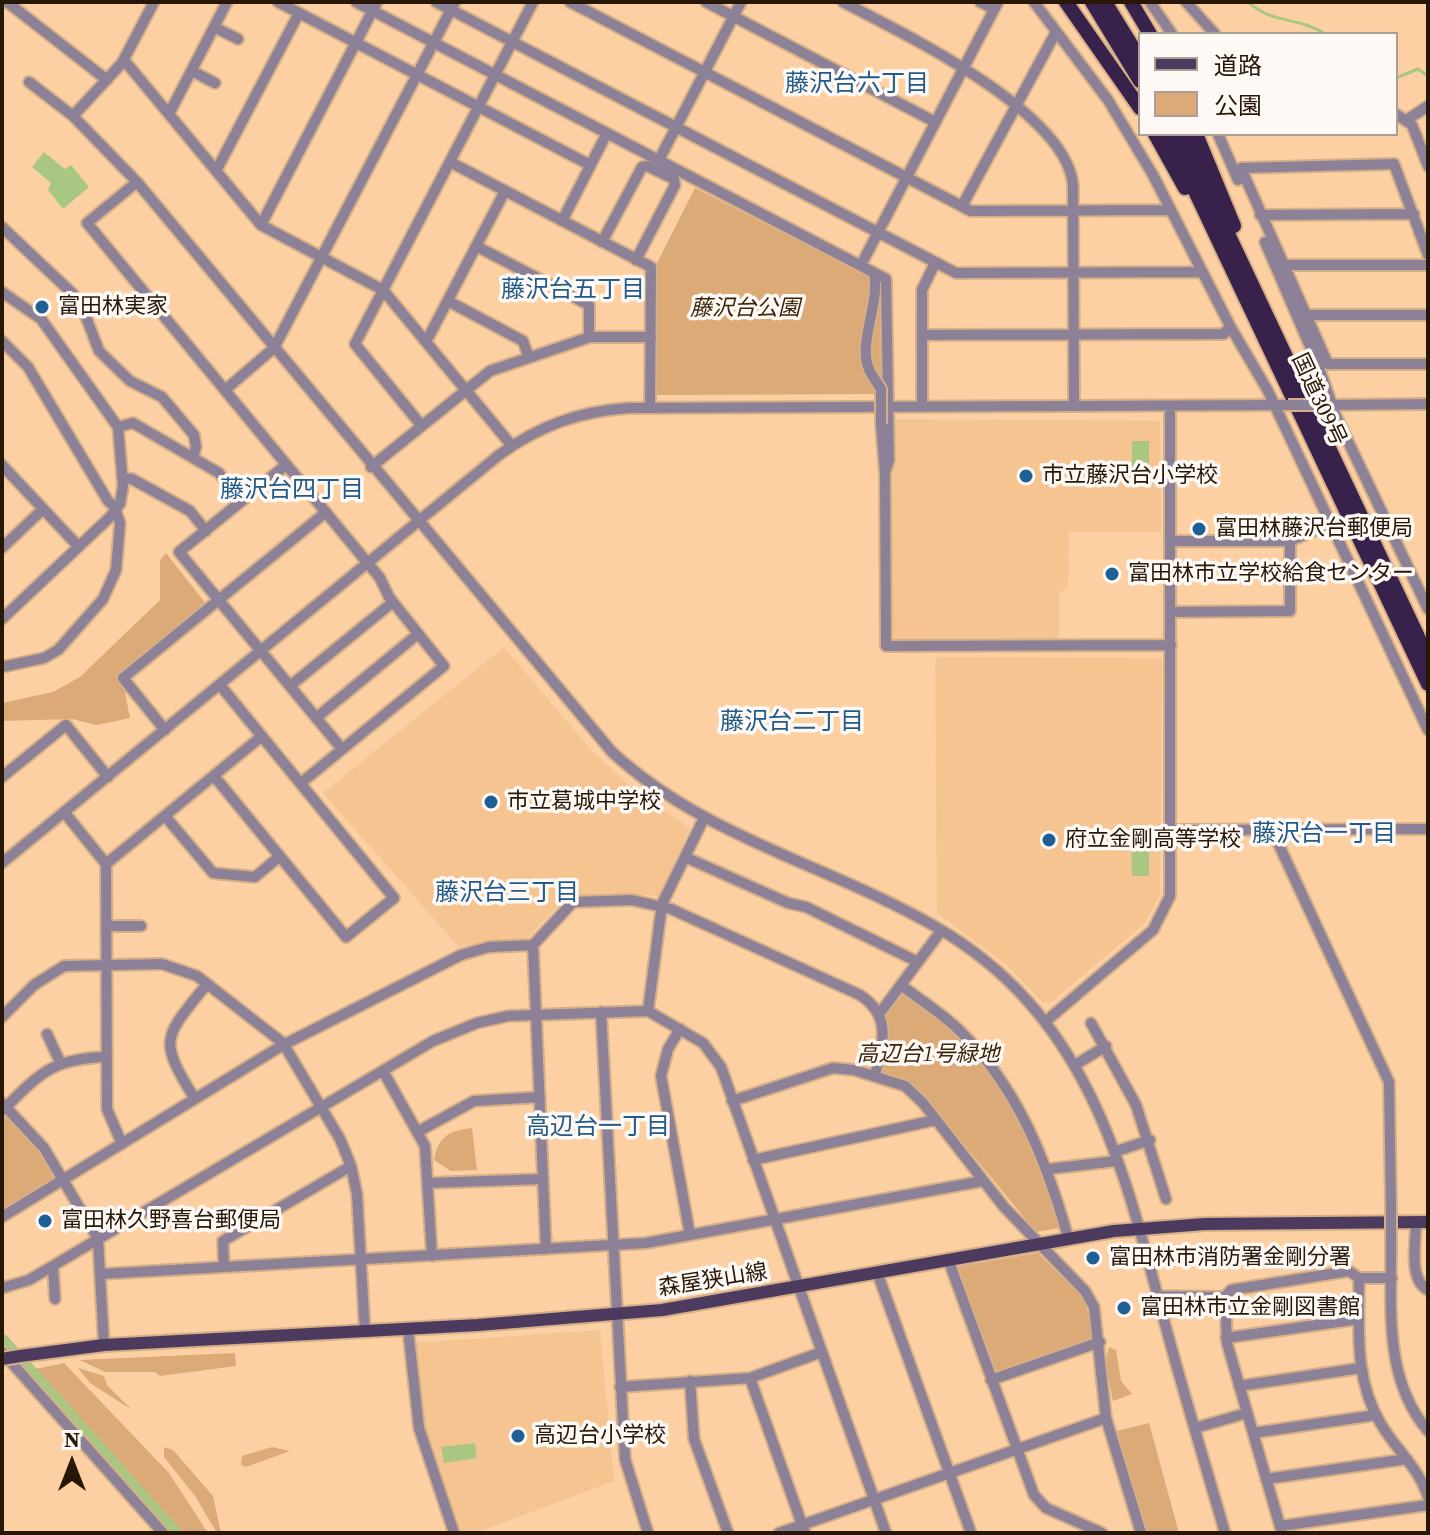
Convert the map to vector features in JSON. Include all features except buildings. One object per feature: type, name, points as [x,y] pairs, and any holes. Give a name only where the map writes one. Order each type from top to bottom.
[{"type":"highway","points":[[1066,2],[1138,105]]},
{"type":"highway","points":[[1092,2],[1138,78]]},
{"type":"highway","points":[[1105,2],[1138,56]]},
{"type":"highway","points":[[1131,2],[1149,32]]},
{"type":"highway","points":[[1156,136],[1239,282]]},
{"type":"highway","name":"国道309号","points":[[1169,136],[1428,684]]},
{"type":"highway","name":"国道309号","points":[[1182,136],[1428,658]]},
{"type":"highway","points":[[1197,136],[1254,273],[1255,291]]},
{"type":"main road","name":"森屋狭山線","points":[[2,1359],[104,1345],[365,1332],[681,1308],[1037,1242],[1138,1229],[1205,1224],[1422,1222]]},
{"type":"street","points":[[7,2],[107,80]]},
{"type":"street","points":[[73,116],[124,60],[154,2]]},
{"type":"street","points":[[169,114],[227,2]]},
{"type":"street","points":[[278,2],[590,165]]},
{"type":"street","points":[[356,2],[375,6],[434,43],[886,279],[889,460],[885,473]]},
{"type":"street","points":[[436,2],[453,6],[512,42],[956,273],[1202,272]]},
{"type":"street","points":[[421,425],[355,344],[533,2]]},
{"type":"street","points":[[570,2],[971,211],[1170,210]]},
{"type":"street","points":[[706,2],[935,122]]},
{"type":"street","points":[[659,160],[741,2]]},
{"type":"street","points":[[843,2],[965,66],[1046,133],[1067,159],[1072,173],[1074,406]]},
{"type":"street","points":[[861,265],[996,6],[980,2]]},
{"type":"street","points":[[1034,2],[1121,118],[1275,405],[1428,730]]},
{"type":"street","points":[[1150,2],[1171,32]]},
{"type":"street","points":[[1186,2],[1213,32]]},
{"type":"street","points":[[261,225],[375,6]]},
{"type":"street","points":[[225,390],[274,348],[453,6]]},
{"type":"street","points":[[216,171],[299,13]]},
{"type":"street","points":[[214,27],[238,39]]},
{"type":"street","points":[[962,206],[1056,32]]},
{"type":"street","points":[[124,60],[261,225],[383,290],[512,446]]},
{"type":"street","points":[[192,71],[215,83]]},
{"type":"street","points":[[29,82],[73,116],[137,182],[593,733],[646,781],[704,818],[941,931],[995,970],[1045,1022],[1075,1065],[1105,1121],[1159,1296],[1225,1533]]},
{"type":"street","points":[[1408,119],[1428,106]]},
{"type":"street","points":[[1398,115],[1408,119],[1428,166]]},
{"type":"street","points":[[562,221],[607,133]]},
{"type":"street","points":[[1219,136],[1333,405],[1428,609]]},
{"type":"street","points":[[450,162],[651,267],[650,408]]},
{"type":"street","points":[[1428,255],[1394,164],[1242,166],[1242,174],[1328,364],[1428,364]]},
{"type":"street","points":[[602,242],[642,167],[661,172],[674,179],[675,185],[636,260]]},
{"type":"street","points":[[137,182],[87,223],[368,564],[393,602],[444,666],[301,783]]},
{"type":"street","points":[[426,342],[505,191]]},
{"type":"street","points":[[1260,215],[1414,214]]},
{"type":"street","points":[[3,230],[73,294],[84,312],[99,351],[130,381],[162,397],[194,435],[196,447],[193,458]]},
{"type":"street","points":[[476,246],[589,305],[589,337]]},
{"type":"street","points":[[922,407],[922,290],[935,263]]},
{"type":"street","points":[[1283,265],[1428,265]]},
{"type":"street","points":[[874,273],[876,297],[868,337],[867,363],[881,389],[886,646],[1171,645]]},
{"type":"street","points":[[2,292],[41,319],[118,427],[123,478],[120,504],[114,506],[109,518],[2,619]]},
{"type":"street","points":[[448,301],[523,341],[529,358]]},
{"type":"street","points":[[1306,315],[1428,315]]},
{"type":"street","points":[[922,335],[1224,334],[1230,326]]},
{"type":"street","points":[[371,467],[490,371],[589,337],[651,337]]},
{"type":"street","points":[[2,341],[28,367],[108,501],[114,506],[120,523],[116,570],[103,599],[58,650],[44,658],[2,667]]},
{"type":"street","points":[[2,863],[512,446],[578,414],[650,408],[1428,404]]},
{"type":"street","points":[[1045,1022],[1146,936],[1160,919],[1172,883],[1170,406]]},
{"type":"street","points":[[118,427],[133,423],[219,473],[241,501]]},
{"type":"street","points":[[286,465],[179,552],[342,749]]},
{"type":"street","points":[[4,471],[78,546]]},
{"type":"street","points":[[123,478],[190,511],[206,531]]},
{"type":"street","points":[[2,548],[43,509]]},
{"type":"street","points":[[165,730],[123,678],[325,513]]},
{"type":"street","points":[[1171,541],[1290,541],[1332,523]]},
{"type":"street","points":[[1171,612],[1290,611],[1290,541]]},
{"type":"street","points":[[290,686],[393,602]]},
{"type":"street","points":[[316,718],[418,634]]},
{"type":"street","points":[[214,776],[346,937],[394,898],[220,685]]},
{"type":"street","points":[[2,777],[66,725],[108,777]]},
{"type":"street","points":[[106,864],[262,736]]},
{"type":"street","points":[[64,812],[106,864],[107,1109],[122,1144]]},
{"type":"street","points":[[165,816],[213,873],[255,877],[280,856]]},
{"type":"street","points":[[648,1011],[661,906],[704,818]]},
{"type":"street","points":[[1172,830],[1428,829]]},
{"type":"street","points":[[1272,830],[1389,1082],[1396,1366],[1409,1404],[1428,1431]]},
{"type":"street","points":[[685,857],[788,903],[806,907],[918,962]]},
{"type":"street","points":[[2,1217],[284,1045],[461,955],[489,947],[533,945],[573,902],[632,900],[661,906],[860,995],[880,1013],[884,1034],[875,1075]]},
{"type":"street","points":[[106,926],[141,926]]},
{"type":"street","points":[[880,1013],[941,931]]},
{"type":"street","points":[[533,945],[546,1249]]},
{"type":"street","points":[[2,1017],[48,974],[64,966],[107,964],[182,968],[284,1045],[351,1166],[357,1194],[365,1332]]},
{"type":"street","points":[[195,1099],[172,1062],[169,1038],[173,1027],[207,984]]},
{"type":"street","points":[[901,985],[959,1030],[1013,1097],[1049,1169],[1068,1237]]},
{"type":"street","points":[[2,1288],[19,1284],[53,1266],[461,1028],[508,1016],[648,1011],[711,1051],[721,1067],[886,1533]]},
{"type":"street","points":[[601,1012],[615,1314],[626,1468],[648,1533]]},
{"type":"street","points":[[1091,1023],[1120,1070],[1150,1140],[1166,1199]]},
{"type":"street","points":[[680,1029],[668,1049],[661,1076],[690,1235]]},
{"type":"street","points":[[47,1034],[60,1062]]},
{"type":"street","points":[[1075,1065],[1106,1046]]},
{"type":"street","points":[[104,1345],[98,1239],[39,1141],[3,1107],[42,1072],[60,1062],[107,1057]]},
{"type":"street","points":[[732,1101],[823,1069],[844,1068],[905,1086],[983,1181],[1091,1300],[1100,1342],[1106,1418],[1140,1531],[1127,1533]]},
{"type":"street","points":[[383,1071],[419,1131],[427,1157],[432,1256]]},
{"type":"street","points":[[419,1131],[474,1101],[540,1097]]},
{"type":"street","points":[[753,1160],[936,1120]]},
{"type":"street","points":[[1049,1169],[1115,1156],[1150,1140]]},
{"type":"street","points":[[224,1267],[223,1241],[351,1166]]},
{"type":"street","points":[[428,1183],[543,1179]]},
{"type":"street","points":[[101,1274],[612,1246],[690,1235],[983,1181]]},
{"type":"street","points":[[1422,1222],[1416,1274],[1422,1287],[1428,1290]]},
{"type":"street","points":[[948,1259],[1016,1449],[1039,1502],[1102,1533]]},
{"type":"street","points":[[53,1266],[55,1299]]},
{"type":"street","points":[[1392,1278],[1359,1278],[1349,1271],[1231,1290],[1225,1297],[1226,1338],[1281,1530],[1428,1505]]},
{"type":"street","points":[[877,1272],[971,1533]]},
{"type":"street","points":[[1359,1278],[1361,1368],[1376,1415],[1418,1473],[1428,1497]]},
{"type":"street","points":[[1159,1296],[1225,1297]]},
{"type":"street","points":[[1226,1338],[1359,1319]]},
{"type":"street","points":[[408,1329],[421,1437],[454,1533]]},
{"type":"street","points":[[991,1380],[1100,1342]]},
{"type":"street","points":[[2,1352],[163,1533]]},
{"type":"street","points":[[620,1387],[750,1378],[822,1352]]},
{"type":"street","points":[[1239,1386],[1361,1368]]},
{"type":"street","points":[[750,1378],[803,1529]]},
{"type":"street","points":[[690,1381],[694,1439],[728,1533]]},
{"type":"street","points":[[1195,1428],[1247,1413]]},
{"type":"street","points":[[1253,1433],[1376,1415]]},
{"type":"street","points":[[779,1533],[803,1529],[874,1499],[1106,1418]]},
{"type":"street","points":[[1266,1479],[1407,1459]]},
{"type":"shaded area","points":[[44,152],[65,169],[71,165],[89,187],[63,209],[48,190],[51,183],[32,167]]},
{"type":"shaded area","name":"市立藤沢台小学校","points":[[891,419],[1160,421],[1161,532],[1069,532],[1068,586],[1059,594],[1059,642],[893,641]]},
{"type":"shaded area","points":[[1132,441],[1149,441],[1149,474],[1132,474]]},
{"type":"shaded area","name":"市立葛城中学校","points":[[504,647],[592,751],[636,792],[690,828],[659,896],[603,893],[577,896],[559,904],[527,939],[458,946],[323,793]]},
{"type":"shaded area","name":"府立金剛高等学校","points":[[938,657],[1162,658],[1160,895],[1144,924],[1050,1003],[1042,1002],[1007,965],[937,913],[935,663]]},
{"type":"shaded area","points":[[1131,843],[1149,843],[1149,876],[1132,876]]},
{"type":"shaded area","name":"高辺台小学校","points":[[600,1330],[614,1481],[476,1533],[460,1533],[424,1431],[414,1343]]},
{"type":"shaded area","points":[[475,1443],[477,1458],[444,1463],[441,1447]]},
{"type":"green space","name":"藤沢台公園","points":[[695,188],[882,283],[884,394],[657,395],[656,265]]},
{"type":"green space","points":[[166,553],[206,604],[121,672],[130,718],[97,725],[72,719],[2,721],[2,703],[53,692],[80,677],[160,600],[160,560]]},
{"type":"green space","name":"高辺台1号緑地","points":[[901,992],[956,1032],[991,1073],[1032,1150],[1059,1228],[1036,1232],[930,1103],[902,1079],[881,1071],[889,1036],[885,1015]]},
{"type":"green space","points":[[6,1116],[41,1151],[54,1180],[2,1212],[2,1118]]},
{"type":"green space","points":[[472,1128],[477,1170],[451,1171],[434,1160],[442,1140],[458,1130]]},
{"type":"green space","points":[[1038,1253],[1083,1298],[1095,1333],[1090,1340],[998,1372],[991,1370],[956,1267]]},
{"type":"green space","points":[[1109,1347],[1116,1350],[1121,1381],[1132,1394],[1113,1401],[1105,1362]]},
{"type":"green space","points":[[235,1353],[236,1366],[160,1376],[155,1372],[105,1372],[80,1360]]},
{"type":"green space","points":[[64,1363],[169,1473],[208,1533],[182,1533],[36,1369]]},
{"type":"green space","points":[[78,1368],[104,1376],[107,1385],[132,1410],[90,1383]]},
{"type":"green space","points":[[1149,1423],[1179,1533],[1144,1533],[1113,1432]]},
{"type":"green space","points":[[164,1447],[173,1450],[213,1496],[221,1533],[217,1533],[195,1496],[164,1457]]},
{"type":"green space","points":[[272,1447],[290,1451],[246,1467],[241,1465],[242,1456]]},
{"type":"waterway","points":[[1248,2],[1267,14],[1322,32]]},
{"type":"waterway","points":[[1398,77],[1418,69],[1428,76]]},
{"type":"waterway","points":[[2,1342],[173,1533]]},
{"type":"place","name":"富田林実家","points":[[42,307]]},
{"type":"place","name":"市立藤沢台小学校","points":[[1026,476]]},
{"type":"place","name":"富田林藤沢台郵便局","points":[[1199,529]]},
{"type":"place","name":"富田林市立学校給食センター","points":[[1112,574]]},
{"type":"place","name":"市立葛城中学校","points":[[491,802]]},
{"type":"place","name":"府立金剛高等学校","points":[[1049,840]]},
{"type":"place","name":"富田林久野喜台郵便局","points":[[45,1221]]},
{"type":"place","name":"富田林市消防署金剛分署","points":[[1093,1258]]},
{"type":"place","name":"富田林市立金剛図書館","points":[[1124,1308]]},
{"type":"place","name":"高辺台小学校","points":[[518,1436]]},
{"type":"district","name":"藤沢台六丁目","points":[[857,85]]},
{"type":"district","name":"藤沢台五丁目","points":[[573,291]]},
{"type":"district","name":"藤沢台四丁目","points":[[292,491]]},
{"type":"district","name":"藤沢台二丁目","points":[[792,723]]},
{"type":"district","name":"藤沢台一丁目","points":[[1324,835]]},
{"type":"district","name":"藤沢台三丁目","points":[[507,894]]},
{"type":"district","name":"高辺台一丁目","points":[[598,1128]]}]
